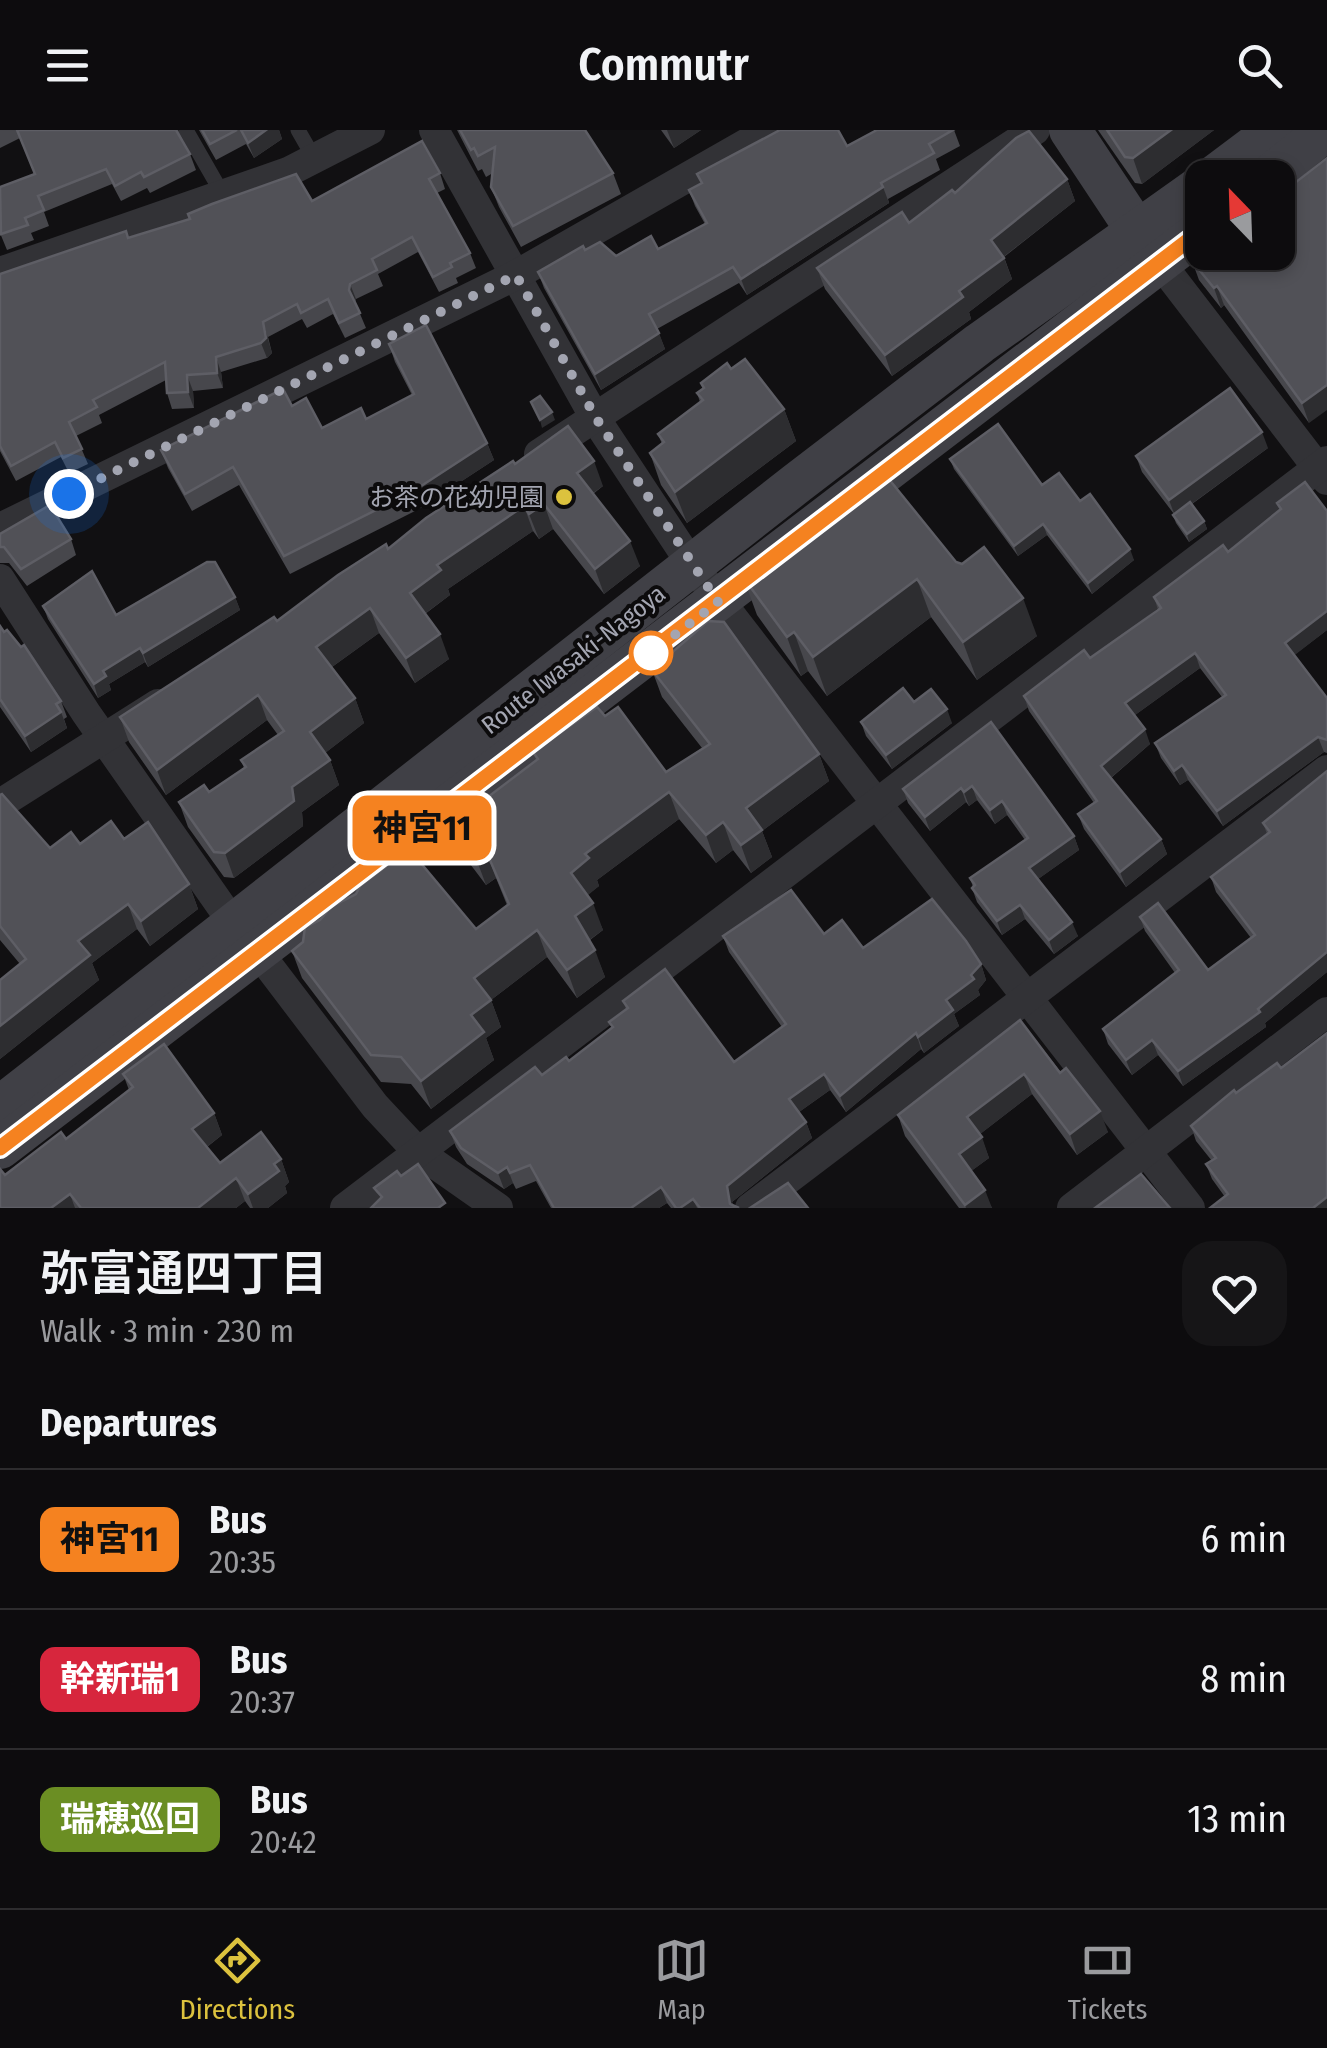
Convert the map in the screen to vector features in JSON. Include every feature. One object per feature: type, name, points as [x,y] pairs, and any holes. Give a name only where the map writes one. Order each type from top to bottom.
[{"type":"main road","points":[[1070,130],[1149,249]]},
{"type":"main road","points":[[1236,160],[1276,130]]},
{"type":"main road","points":[[1290,160],[1326,130]]},
{"type":"main road","name":"Route Iwasaki-Nagoya","points":[[0,1107],[246,939],[718,602],[998,384],[1149,249],[1185,206]]},
{"type":"main road","name":"Route Iwasaki-Nagoya","points":[[0,1148],[692,566],[980,343],[1149,249],[1185,236]]},
{"type":"street","points":[[0,272],[314,158],[370,130]]},
{"type":"street","points":[[435,130],[596,418],[692,566],[1190,1208]]},
{"type":"street","points":[[0,528],[516,275],[770,130]]},
{"type":"street","points":[[514,471],[1034,130]]},
{"type":"street","points":[[346,1208],[876,804],[1324,470],[1149,249]]},
{"type":"street","points":[[0,578],[104,740],[246,939],[375,1106],[418,1152],[498,1208]]},
{"type":"street","points":[[0,804],[186,686]]},
{"type":"street","points":[[750,1208],[1327,770]]},
{"type":"street","points":[[1072,1208],[1327,1012]]},
{"type":"lane","points":[[186,130],[222,193]]},
{"type":"lane","points":[[298,130],[314,158]]},
{"type":"building","points":[[17,130],[176,130],[190,154],[144,177],[141,172],[115,186],[106,169],[38,196],[44,210],[25,218],[28,225],[1,234],[0,187],[35,174]]},
{"type":"building","points":[[202,130],[237,130],[210,144]]},
{"type":"building","points":[[241,130],[266,130],[248,143]]},
{"type":"building","points":[[460,130],[585,130],[613,173],[513,226],[491,187],[495,147],[478,156]]},
{"type":"building","points":[[780,130],[838,130],[847,146],[877,130],[953,130],[929,144],[934,153],[881,183],[883,187],[741,279],[733,267],[649,314],[659,333],[595,374],[538,272],[583,246],[585,250],[600,242],[616,256],[651,236],[658,249],[707,223],[689,190],[702,183],[697,174]]},
{"type":"building","points":[[1107,130],[1171,130],[1133,158],[1125,157]]},
{"type":"building","points":[[1029,131],[1067,179],[991,240],[1004,258],[959,291],[963,297],[885,355],[817,268],[902,212],[909,223],[952,190],[955,193]]},
{"type":"building","points":[[422,141],[440,173],[429,179],[470,253],[433,277],[412,237],[372,259],[377,270],[350,284],[360,313],[339,323],[328,299],[301,313],[297,304],[263,322],[266,338],[261,343],[216,357],[217,373],[187,375],[188,392],[167,393],[165,362],[93,400],[97,407],[69,422],[82,449],[63,458],[55,442],[11,466],[0,446],[0,274],[126,231],[128,238],[190,219],[188,214],[296,174],[312,201]]},
{"type":"building","points":[[1327,158],[1327,385],[1302,403],[1217,286],[1214,288],[1199,270],[1295,270],[1295,183]]},
{"type":"building","points":[[426,325],[487,443],[412,492],[284,556],[233,467],[185,494],[161,450],[283,389],[292,406],[306,398],[322,428],[361,408],[366,419],[414,394],[389,344]]},
{"type":"building","points":[[745,359],[784,409],[675,492],[650,453],[664,442],[658,434],[703,400],[697,393],[704,388],[701,383],[727,363],[731,369]]},
{"type":"building","points":[[1230,388],[1262,432],[1169,500],[1136,456]]},
{"type":"building","points":[[540,396],[552,412],[540,420],[531,402]]},
{"type":"building","points":[[998,424],[1042,485],[1059,473],[1080,501],[1090,494],[1130,549],[1088,583],[1043,524],[1014,546],[950,459]]},
{"type":"building","points":[[568,426],[594,461],[577,473],[630,541],[595,569],[544,504],[529,514],[524,506],[437,565],[441,570],[410,593],[440,634],[406,658],[370,608],[316,647],[355,698],[310,732],[330,760],[292,787],[294,801],[225,853],[214,852],[179,802],[204,785],[209,792],[246,767],[241,760],[284,731],[258,695],[157,770],[120,717],[274,617],[277,621],[386,544],[388,549],[426,518],[513,461],[515,464]]},
{"type":"building","points":[[884,473],[956,562],[962,564],[984,547],[1023,598],[963,642],[917,579],[813,657],[794,632],[787,637],[743,577]]},
{"type":"building","points":[[1305,482],[1327,511],[1327,611],[1285,643],[1327,698],[1327,740],[1318,737],[1217,811],[1182,765],[1174,771],[1155,743],[1226,695],[1195,653],[1125,703],[1145,729],[1101,766],[1161,839],[1120,872],[1078,814],[1097,801],[1024,696],[1084,650],[1090,658],[1161,608],[1154,597],[1223,545],[1228,552],[1281,509],[1277,503]]},
{"type":"building","points":[[1190,502],[1204,521],[1187,534],[1173,515]]},
{"type":"building","points":[[50,505],[71,539],[21,569],[0,547],[0,534]]},
{"type":"building","points":[[207,562],[215,562],[235,597],[143,653],[140,648],[103,671],[106,676],[94,684],[43,606],[92,571],[116,615]]},
{"type":"building","points":[[708,621],[724,622],[819,754],[746,808],[762,830],[741,845],[723,822],[706,835],[669,792],[585,854],[589,858],[571,873],[593,903],[575,916],[595,950],[567,970],[537,930],[474,978],[491,1000],[471,1015],[484,1032],[421,1081],[401,1057],[371,1055],[292,951],[303,942],[305,927],[356,894],[360,886],[409,849],[476,929],[509,904],[486,851],[476,858],[451,825],[538,759],[533,752],[597,707],[605,716],[618,707],[666,772],[710,744],[652,670]]},
{"type":"building","points":[[0,626],[21,647],[24,645],[61,701],[56,704],[61,712],[25,736],[0,699]]},
{"type":"building","points":[[903,688],[914,702],[931,689],[947,709],[886,755],[861,722]]},
{"type":"building","points":[[991,722],[1074,836],[1029,868],[1072,922],[1049,940],[1020,905],[997,921],[972,888],[975,885],[970,878],[1028,838],[1002,801],[990,810],[972,786],[964,792],[961,788],[925,817],[903,789]]},
{"type":"building","points":[[1327,771],[1327,952],[1258,1009],[1260,1012],[1178,1071],[1152,1040],[1126,1060],[1103,1029],[1179,970],[1140,917],[1158,903],[1208,970],[1255,935],[1211,877],[1270,832],[1263,823]]},
{"type":"building","points":[[2,794],[50,848],[71,832],[80,844],[111,821],[124,839],[148,822],[189,884],[141,921],[128,904],[78,941],[90,955],[0,1026],[0,980],[26,959],[0,926]]},
{"type":"building","points":[[791,890],[824,934],[842,920],[863,948],[932,899],[981,964],[971,975],[974,979],[946,1000],[953,1010],[918,1037],[916,1033],[840,1096],[824,1074],[789,1099],[806,1122],[727,1186],[730,1204],[739,1208],[700,1208],[693,1199],[676,1208],[661,1187],[631,1208],[554,1208],[530,1165],[510,1173],[507,1167],[498,1173],[461,1148],[450,1131],[535,1067],[542,1075],[566,1057],[569,1061],[613,1027],[609,1022],[628,1008],[623,1001],[665,969],[734,1062],[786,1024],[723,936]]},
{"type":"building","points":[[1020,1020],[1060,1073],[1066,1068],[1100,1111],[1070,1134],[1024,1074],[967,1117],[982,1137],[959,1154],[985,1190],[965,1205],[898,1115]]},
{"type":"building","points":[[1327,1033],[1327,1197],[1313,1208],[1210,1208],[1228,1194],[1206,1164],[1216,1158],[1191,1126],[1234,1090],[1236,1093],[1277,1063],[1281,1068]]},
{"type":"building","points":[[164,1044],[214,1113],[192,1129],[220,1163],[261,1132],[281,1159],[274,1164],[279,1171],[248,1194],[236,1178],[198,1208],[81,1208],[70,1194],[51,1208],[0,1208],[0,1169],[5,1175],[61,1132],[66,1139],[133,1087],[123,1074]]},
{"type":"building","points":[[418,1164],[445,1203],[438,1208],[371,1208],[382,1197],[374,1188],[397,1171],[401,1176]]},
{"type":"building","points":[[1141,1174],[1170,1208],[1095,1208]]},
{"type":"building","points":[[788,1183],[808,1208],[750,1208]]},
{"type":"bus line","name":"神宮11","points":[[0,1148],[1185,244]]},
{"type":"place","name":"お茶の花幼児園","points":[[564,497]]},
{"type":"route","points":[[69,494],[516,275],[596,418],[718,602],[651,653]]}]
